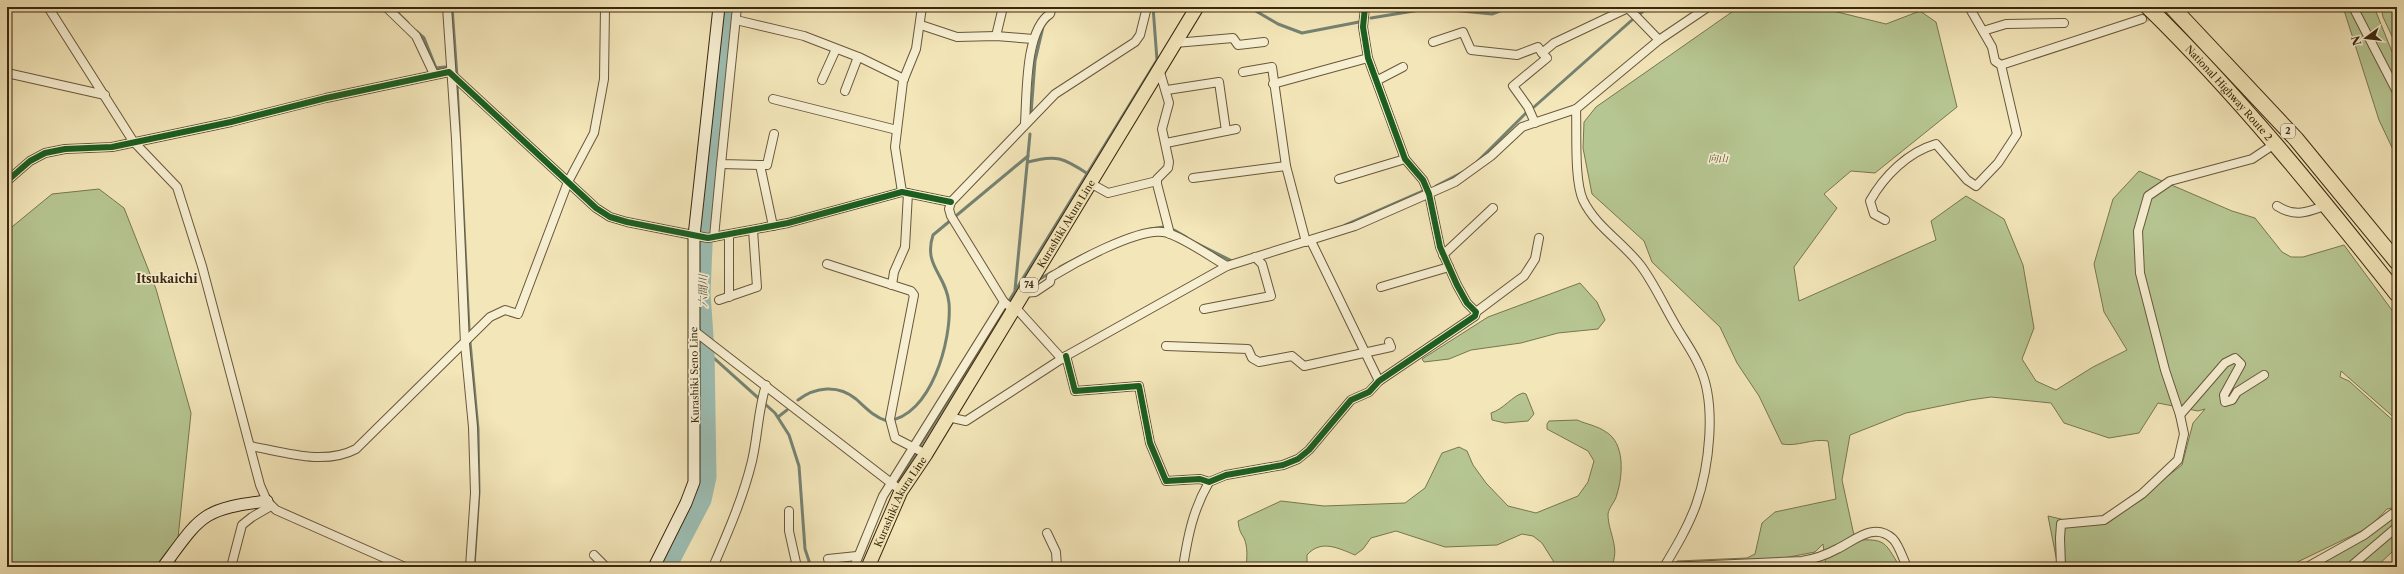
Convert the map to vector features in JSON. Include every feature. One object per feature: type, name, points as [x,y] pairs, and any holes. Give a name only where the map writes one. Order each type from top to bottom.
[{"type":"highway","name":"National Highway Route 2","points":[[2172,7],[2296,139],[2397,262]]},
{"type":"highway","name":"National Highway Route 2","points":[[2145,13],[2196,54],[2276,143],[2327,204],[2397,294]]},
{"type":"main road","name":"Kurashiki Seno Line","points":[[654,567],[686,503],[694,482],[696,237],[719,7]]},
{"type":"main road","name":"Kurashiki Akura Line","points":[[868,567],[897,487],[920,450],[948,418],[1010,306],[1024,292],[1197,7]]},
{"type":"main road","points":[[163,567],[203,517],[214,511],[234,505],[269,504]]},
{"type":"street","points":[[48,7],[133,141],[177,186],[202,266],[250,446],[269,504],[276,510],[405,567]]},
{"type":"street","points":[[386,7],[416,36],[434,74]]},
{"type":"street","points":[[447,7],[455,78],[465,344],[473,427],[475,493],[470,567]]},
{"type":"street","points":[[250,446],[324,458],[346,455],[356,450],[496,313],[505,310],[518,314],[568,182],[594,133],[604,79],[605,7]]},
{"type":"street","points":[[711,238],[721,164],[738,7]]},
{"type":"street","points":[[892,285],[894,272],[905,247],[905,192],[895,147],[904,79],[916,49],[921,25],[922,7]]},
{"type":"street","points":[[996,36],[1003,7]]},
{"type":"street","points":[[1025,123],[1033,39],[1042,19],[1050,14],[1052,7]]},
{"type":"street","points":[[1147,7],[1140,35],[1135,42],[1054,94],[951,202],[949,209],[952,218],[1010,306],[1064,357],[1075,391],[1139,386],[1150,443],[1166,481],[1200,479],[1209,482]]},
{"type":"street","points":[[1365,7],[1363,27],[1368,58],[1378,80],[1405,159],[1423,180],[1429,194],[1443,256],[1467,302],[1476,312]]},
{"type":"street","points":[[948,418],[966,421],[1064,357],[1227,266],[1355,226],[1455,182],[1491,156],[1516,131],[1576,109],[1660,40],[1708,7]]},
{"type":"street","points":[[1885,220],[1874,214],[1870,201],[1892,171],[1923,148],[1936,144],[1967,180],[1976,186],[1998,163],[2017,134],[2001,65],[1995,61],[1992,47],[1968,7]]},
{"type":"street","points":[[2353,7],[2397,92]]},
{"type":"street","points":[[1542,53],[1554,43],[1628,8],[1660,40]]},
{"type":"street","points":[[2001,65],[2145,13]]},
{"type":"street","points":[[736,20],[804,36],[858,57],[904,79]]},
{"type":"street","points":[[1983,31],[2006,24],[2064,23]]},
{"type":"street","points":[[921,25],[957,37],[996,36],[1033,39]]},
{"type":"street","points":[[1433,42],[1464,32],[1471,50],[1517,54],[1538,47],[1547,58],[1513,86],[1528,107],[1535,123]]},
{"type":"street","points":[[1175,43],[1233,38],[1238,45],[1264,42]]},
{"type":"street","points":[[822,80],[836,48]]},
{"type":"street","points":[[845,91],[858,57]]},
{"type":"street","points":[[1273,84],[1368,58]]},
{"type":"street","points":[[1243,72],[1272,67],[1273,84],[1286,166],[1308,241],[1379,380]]},
{"type":"street","points":[[1378,80],[1403,67]]},
{"type":"street","points":[[1090,183],[1108,193],[1157,181],[1168,168],[1169,162],[1162,129],[1169,103],[1167,90],[1159,70]]},
{"type":"street","points":[[7,181],[30,161],[45,153],[65,149],[112,147],[133,141],[231,122],[326,98],[449,72],[596,208],[610,217],[627,222],[696,237],[711,238],[773,226],[905,192],[951,202]]},
{"type":"street","points":[[7,73],[105,95]]},
{"type":"street","points":[[1167,90],[1219,82],[1226,131]]},
{"type":"street","points":[[773,99],[897,130]]},
{"type":"street","points":[[1576,109],[1577,162],[1583,198],[1604,230],[1640,264],[1654,286],[1701,369],[1708,397],[1710,419],[1708,454],[1696,504],[1665,567]]},
{"type":"street","points":[[1166,143],[1236,130]]},
{"type":"street","points":[[721,164],[767,165],[774,134]]},
{"type":"street","points":[[2062,567],[2060,538],[2061,524],[2104,520],[2142,494],[2178,460],[2184,434],[2180,415],[2165,370],[2140,273],[2138,231],[2148,196],[2170,181],[2252,159],[2276,143]]},
{"type":"street","points":[[1339,179],[1405,159]]},
{"type":"street","points":[[760,165],[773,226]]},
{"type":"street","points":[[1193,178],[1286,166]]},
{"type":"street","points":[[1157,181],[1170,234]]},
{"type":"street","points":[[2277,206],[2289,213],[2304,212],[2327,204]]},
{"type":"street","points":[[1443,256],[1493,208]]},
{"type":"street","points":[[720,300],[757,287],[753,230]]},
{"type":"street","points":[[1024,292],[1035,292],[1050,282],[1051,277],[1082,258],[1104,249],[1157,232],[1170,234],[1227,266]]},
{"type":"street","points":[[729,235],[729,297]]},
{"type":"street","points":[[1183,567],[1188,531],[1197,503],[1209,482],[1226,475],[1283,465],[1298,459],[1310,450],[1351,400],[1369,392],[1379,380],[1475,316],[1476,312],[1524,276],[1535,259],[1539,238]]},
{"type":"street","points":[[1204,309],[1271,296],[1262,264],[1255,257]]},
{"type":"street","points":[[827,264],[911,291],[914,295],[890,421],[895,438],[920,450],[1010,306]]},
{"type":"street","points":[[1381,287],[1449,267]]},
{"type":"street","points":[[695,332],[897,487],[883,496],[857,556],[854,567]]},
{"type":"street","points":[[1166,346],[1248,349],[1252,358],[1259,362],[1292,356],[1304,366],[1391,347],[1389,342]]},
{"type":"street","points":[[2180,415],[2226,363],[2235,358],[2241,364],[2224,395],[2225,402],[2232,400],[2236,392],[2264,375]]},
{"type":"street","points":[[713,567],[738,509],[752,459],[761,401],[766,385]]},
{"type":"street","points":[[231,567],[242,526],[269,504]]},
{"type":"street","points":[[789,511],[789,531],[797,567]]},
{"type":"street","points":[[2307,567],[2342,549],[2397,512]]},
{"type":"street","points":[[2350,567],[2397,527]]},
{"type":"street","points":[[1048,533],[1056,552],[1057,567]]},
{"type":"street","points":[[1665,567],[1802,561],[1816,558],[1837,549],[1864,533],[1882,533],[1894,540],[1907,567]]},
{"type":"street","points":[[594,554],[606,567]]},
{"type":"street","points":[[828,560],[857,556]]},
{"type":"green space","name":"向山","points":[[1739,7],[1817,7],[1886,24],[1920,11],[1936,22],[1957,107],[1875,173],[1851,171],[1824,194],[1837,208],[1794,267],[1799,301],[1936,240],[1931,221],[1966,196],[2004,219],[2023,265],[2034,328],[2022,359],[2036,381],[2056,390],[2093,367],[2127,350],[2104,312],[2094,264],[2113,199],[2139,171],[2232,211],[2255,218],[2282,252],[2291,257],[2303,257],[2344,245],[2397,317],[2397,420],[2341,371],[2340,377],[2349,381],[2397,424],[2397,507],[2387,509],[2370,527],[2287,567],[2058,567],[2048,516],[2086,525],[2105,524],[2182,465],[2193,423],[2205,409],[2198,411],[2158,403],[2139,433],[2109,438],[2064,423],[2051,403],[1991,397],[1906,413],[1850,435],[1842,480],[1855,540],[1873,540],[1883,543],[1891,552],[1900,567],[1826,567],[1823,544],[1815,552],[1784,558],[1774,567],[1674,567],[1677,561],[1747,558],[1755,554],[1762,523],[1775,512],[1836,499],[1828,441],[1822,440],[1788,445],[1782,444],[1759,396],[1737,363],[1720,327],[1652,262],[1644,241],[1592,194],[1583,148],[1584,122],[1596,107]]},
{"type":"green space","points":[[2343,7],[2374,7],[2397,64],[2397,158],[2379,120]]},
{"type":"green space","points":[[2381,7],[2397,7],[2397,47],[2383,17]]},
{"type":"green space","points":[[99,189],[124,208],[156,289],[191,413],[175,567],[9,567],[7,231],[52,194]]},
{"type":"green space","points":[[1580,283],[1597,302],[1605,320],[1598,329],[1558,333],[1521,343],[1471,350],[1449,359],[1424,362],[1422,359],[1488,317]]},
{"type":"green space","points":[[1523,393],[1526,394],[1534,414],[1528,421],[1505,423],[1492,420],[1491,413],[1500,409],[1515,397]]},
{"type":"green space","points":[[1577,420],[1606,432],[1617,444],[1619,451],[1621,469],[1619,486],[1616,497],[1608,514],[1615,553],[1611,567],[1557,567],[1542,543],[1533,536],[1522,534],[1497,545],[1445,547],[1396,531],[1371,538],[1363,549],[1355,555],[1330,546],[1318,547],[1307,555],[1307,567],[1246,567],[1246,545],[1238,521],[1281,501],[1324,506],[1405,503],[1425,488],[1442,453],[1459,447],[1467,451],[1473,465],[1486,483],[1508,506],[1536,513],[1578,496],[1588,482],[1594,461],[1588,451],[1547,429],[1547,424],[1549,421]]},
{"type":"green space","points":[[2393,516],[2397,516],[2393,525],[2397,526],[2397,554],[2393,551],[2376,567],[2314,567],[2337,555]]},
{"type":"waterway","points":[[392,7],[408,23]]},
{"type":"waterway","points":[[452,7],[457,77]]},
{"type":"waterway","name":"六間川","points":[[668,567],[703,500],[708,477],[706,351],[702,293],[705,222],[718,79],[728,7]]},
{"type":"waterway","points":[[899,480],[1157,60],[1153,7]]},
{"type":"waterway","points":[[1249,7],[1278,24],[1302,33],[1359,22]]},
{"type":"waterway","points":[[1371,18],[1432,8],[1492,14],[1510,7]]},
{"type":"waterway","points":[[1639,15],[1648,7]]},
{"type":"waterway","points":[[1534,107],[1632,20]]},
{"type":"waterway","points":[[1031,114],[1035,61],[1043,27]]},
{"type":"waterway","points":[[416,31],[424,38],[436,68],[445,67]]},
{"type":"waterway","points":[[457,83],[469,329]]},
{"type":"waterway","points":[[1477,162],[1526,113]]},
{"type":"waterway","points":[[1015,290],[1030,134]]},
{"type":"waterway","points":[[798,400],[812,392],[834,389],[849,394],[874,415],[887,421],[902,416],[916,406],[927,392],[936,374],[947,336],[949,319],[949,303],[947,293],[936,270],[931,255],[933,235],[1028,156]]},
{"type":"waterway","points":[[1028,162],[1046,158],[1060,159],[1072,164],[1088,174]]},
{"type":"waterway","points":[[1436,186],[1463,172]]},
{"type":"waterway","points":[[1345,225],[1425,190]]},
{"type":"waterway","points":[[1150,229],[1164,227]]},
{"type":"waterway","points":[[1174,230],[1186,237]]},
{"type":"waterway","points":[[1196,243],[1232,261]]},
{"type":"waterway","points":[[1060,267],[1089,252]]},
{"type":"waterway","points":[[1038,280],[1052,272]]},
{"type":"waterway","points":[[470,342],[478,429],[479,492],[474,567]]},
{"type":"waterway","points":[[706,351],[775,413],[789,435],[799,466],[805,549],[811,567]]},
{"type":"waterway","points":[[778,417],[787,410]]},
{"type":"tunnel","points":[[2142,19],[2185,7]]},
{"type":"cycle path","points":[[1066,356],[1075,391],[1139,386],[1150,443],[1166,481],[1200,479],[1209,482],[1226,475],[1283,465],[1298,459],[1309,450],[1351,400],[1369,392],[1379,381],[1475,316],[1476,312],[1467,303],[1457,285],[1440,247],[1429,194],[1423,180],[1405,159],[1368,58],[1363,27],[1365,7]]},
{"type":"cycle path","points":[[7,181],[30,161],[45,153],[65,149],[112,147],[231,122],[326,98],[449,72],[596,208],[610,217],[627,222],[708,238],[788,223],[902,192],[951,202]]},
{"type":"district","name":"Itsukaichi","points":[[167,279]]}]
